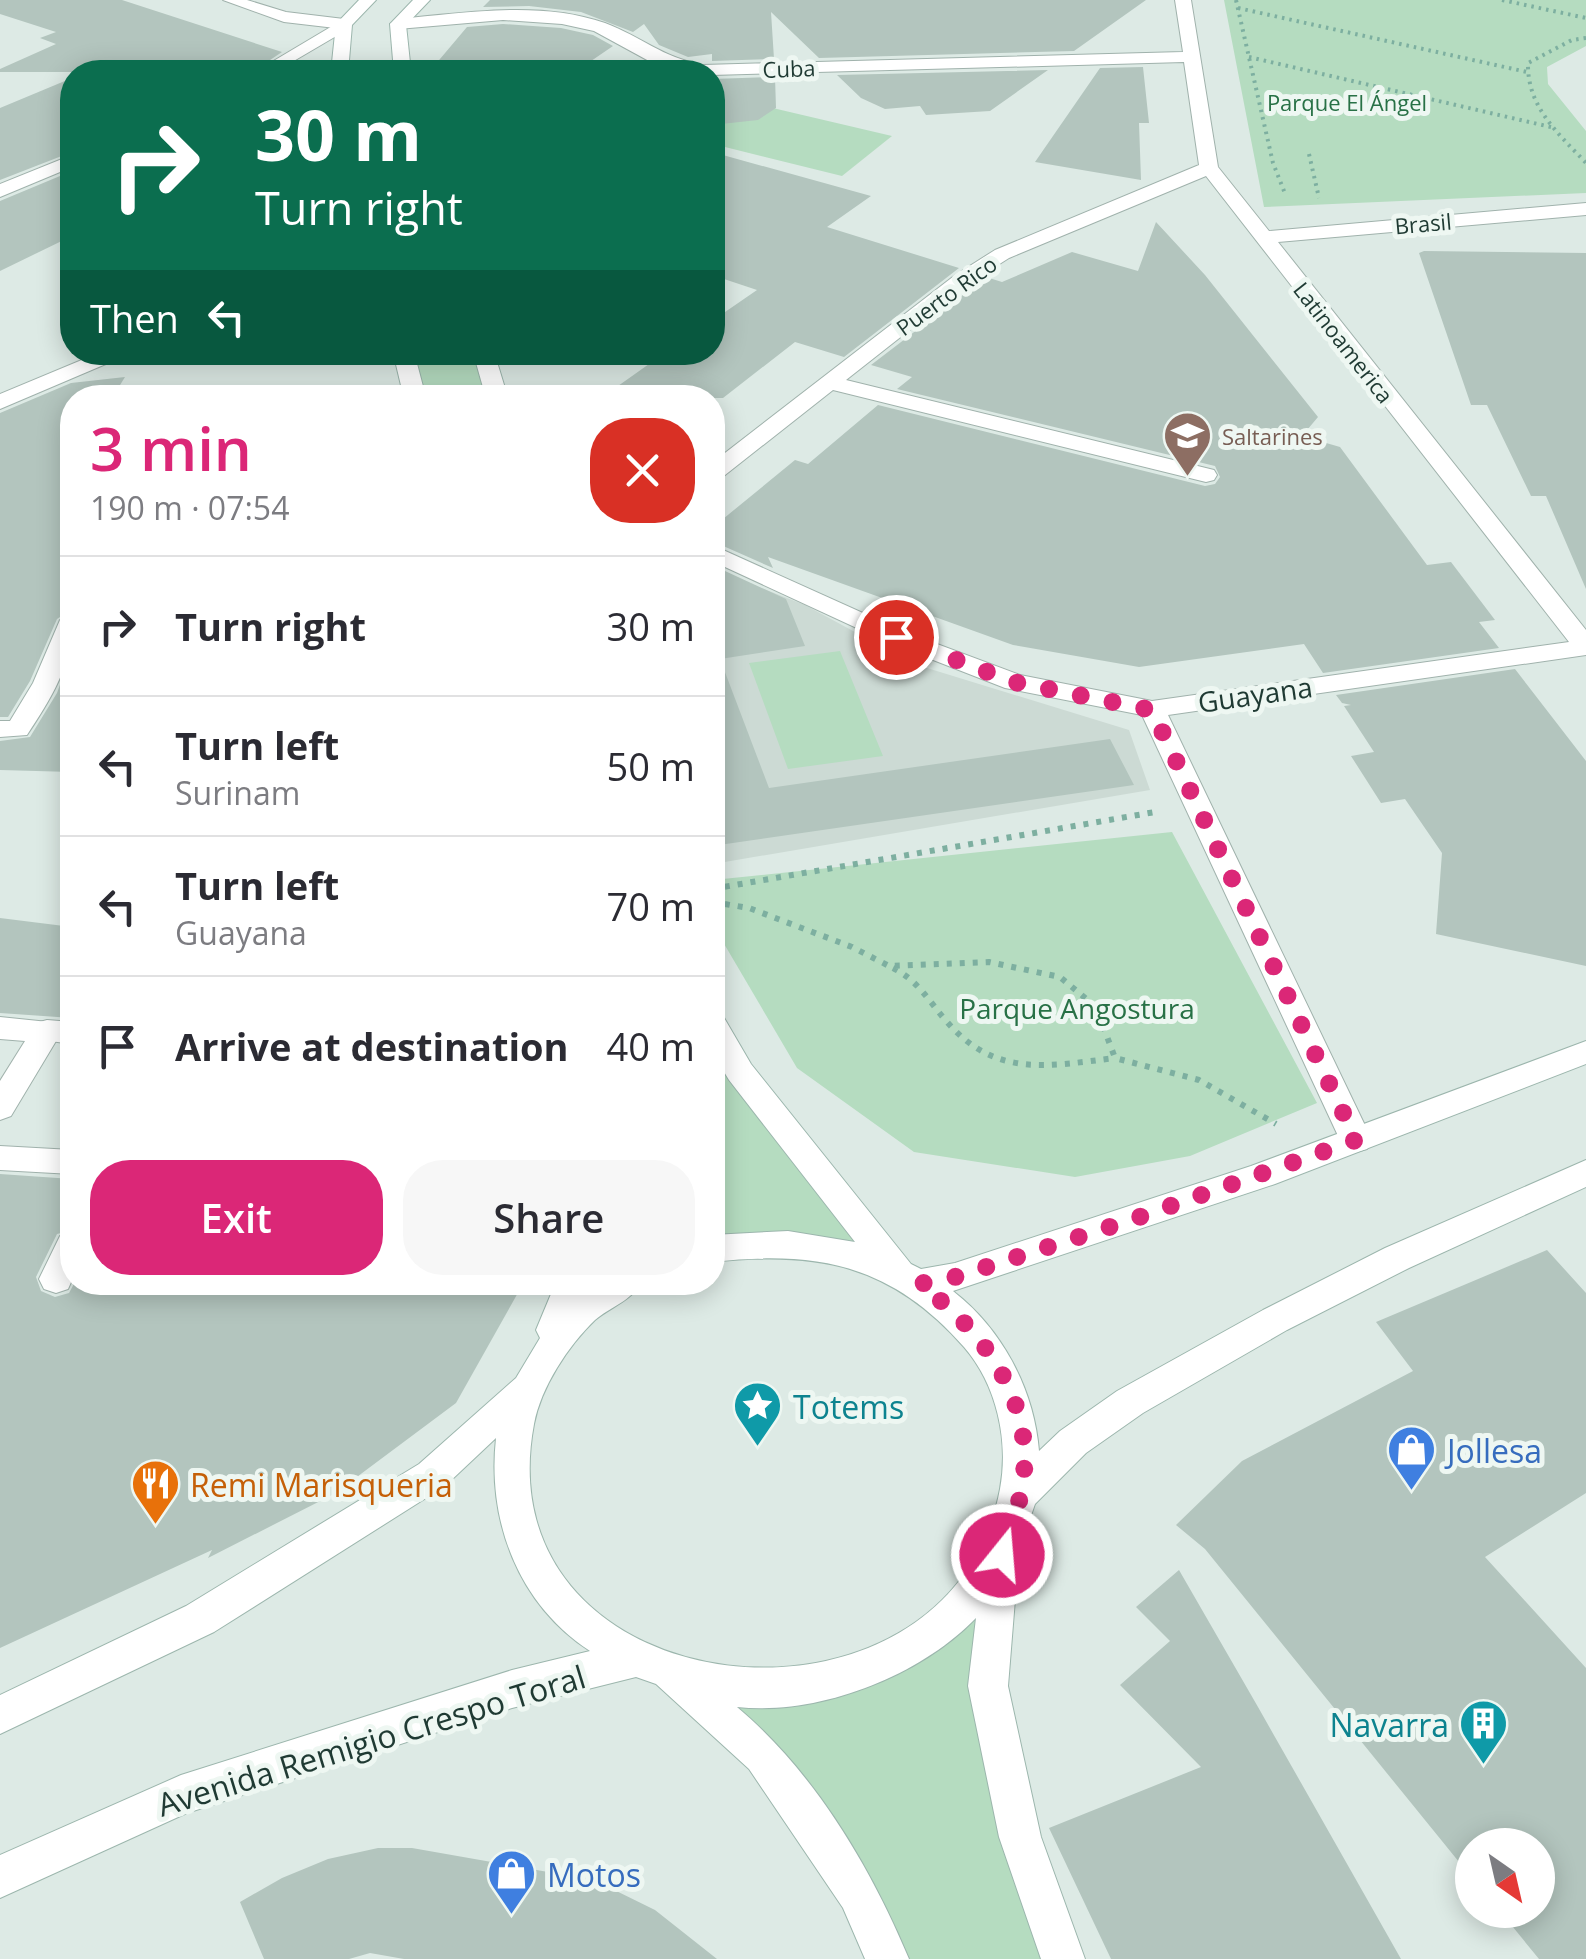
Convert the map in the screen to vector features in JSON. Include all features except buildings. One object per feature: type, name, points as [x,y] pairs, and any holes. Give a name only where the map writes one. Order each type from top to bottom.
[{"type":"street","points":[[231,0],[284,16],[371,24]]},
{"type":"street","points":[[368,0],[371,24],[394,60]]},
{"type":"street","points":[[291,60],[422,0]]},
{"type":"street","name":"Latinoamerica","points":[[1183,0],[1209,168],[1586,647]]},
{"type":"street","name":"Cuba","points":[[371,24],[504,15],[562,19],[599,27],[660,60]]},
{"type":"street","points":[[347,60],[371,24]]},
{"type":"street","name":"Cuba","points":[[725,69],[1192,57]]},
{"type":"street","points":[[0,191],[60,166]]},
{"type":"street","name":"Puerto Rico","points":[[725,464],[961,280],[1002,254],[1209,168]]},
{"type":"street","name":"Brasil","points":[[1261,238],[1586,209]]},
{"type":"street","points":[[0,402],[81,365]]},
{"type":"street","points":[[830,384],[1206,475]]},
{"type":"street","name":"Guayana","points":[[725,558],[896,637],[1014,682],[1152,710],[1586,647]]},
{"type":"street","points":[[0,729],[18,729],[46,682],[60,649]]},
{"type":"street","points":[[1152,710],[1340,1146]]},
{"type":"street","points":[[0,1028],[60,1032]]},
{"type":"street","points":[[0,1108],[60,1032]]},
{"type":"street","points":[[725,1046],[740,1072],[908,1278]]},
{"type":"street","points":[[908,1278],[955,1277],[1131,1220],[1586,1052]]},
{"type":"street","points":[[0,1158],[60,1161]]},
{"type":"street","points":[[1022,1492],[1073,1442],[1116,1412],[1274,1320],[1397,1258],[1586,1173]]},
{"type":"street","points":[[725,1247],[768,1242],[835,1250],[908,1278],[950,1306],[998,1365],[1014,1399],[1022,1435],[1022,1492],[1002,1555],[988,1686],[1020,1837],[1064,1959]]},
{"type":"street","points":[[56,1280],[60,1272]]},
{"type":"street","points":[[567,1295],[513,1425],[508,1463],[520,1539],[539,1575],[597,1637],[653,1667],[764,1755],[858,1893],[887,1959]]},
{"type":"street","points":[[0,1715],[200,1619],[432,1476],[532,1374],[582,1310],[604,1295]]},
{"type":"street","points":[[653,1667],[748,1689],[827,1681],[900,1654],[960,1611],[1002,1555]]},
{"type":"street","name":"Avenida Remigio Crespo Toral","points":[[0,1877],[181,1795],[512,1690],[653,1667]]},
{"type":"path","points":[[1236,0],[1273,163]]},
{"type":"path","points":[[1502,0],[1586,18]]},
{"type":"path","points":[[1238,8],[1527,72]]},
{"type":"path","points":[[1586,38],[1572,40],[1528,62],[1526,83],[1538,110],[1586,163]]},
{"type":"path","points":[[1249,57],[1555,128]]},
{"type":"path","points":[[1309,154],[1320,204]]},
{"type":"path","points":[[725,887],[1194,804]]},
{"type":"path","points":[[725,904],[748,908],[852,947],[919,980],[955,1033],[984,1056],[1011,1067],[1116,1058],[1199,1080],[1340,1146]]},
{"type":"path","points":[[889,966],[990,962],[1060,977],[1096,1007],[1116,1058]]},
{"type":"shaded area","points":[[725,574],[805,605],[914,664],[1129,730],[1150,790],[725,862]]},
{"type":"green space","name":"Parque El Ángel","points":[[1224,0],[1586,0],[1586,46],[1547,67],[1548,84],[1586,131],[1586,193],[1264,207]]},
{"type":"green space","points":[[725,97],[892,136],[842,176],[725,147]]},
{"type":"green space","points":[[412,365],[479,365],[485,385],[418,385]]},
{"type":"green space","points":[[840,651],[883,756],[788,769],[749,663]]},
{"type":"green space","name":"Parque Angostura","points":[[1172,832],[1317,1103],[1190,1156],[1075,1177],[914,1152],[797,1068],[725,945],[725,879]]},
{"type":"green space","points":[[725,1067],[874,1259],[801,1234],[757,1232],[725,1236]]},
{"type":"green space","points":[[1005,1566],[997,1690],[1049,1959],[902,1959],[702,1690],[835,1690]]},
{"type":"place","name":"Saltarines","points":[[1187,478]]},
{"type":"place","name":"Totems","points":[[758,1448]]},
{"type":"place","name":"Jollesa","points":[[1412,1492]]},
{"type":"place","name":"Remi Marisqueria","points":[[155,1526]]},
{"type":"place","name":"Navarra","points":[[1484,1766]]},
{"type":"place","name":"Motos","points":[[512,1916]]},
{"type":"route","points":[[896,637],[1014,682],[1152,710],[1356,1140],[1131,1220],[955,1277],[919,1284],[950,1306],[977,1334],[1014,1399],[1022,1435],[1024,1474],[1002,1555]]}]
